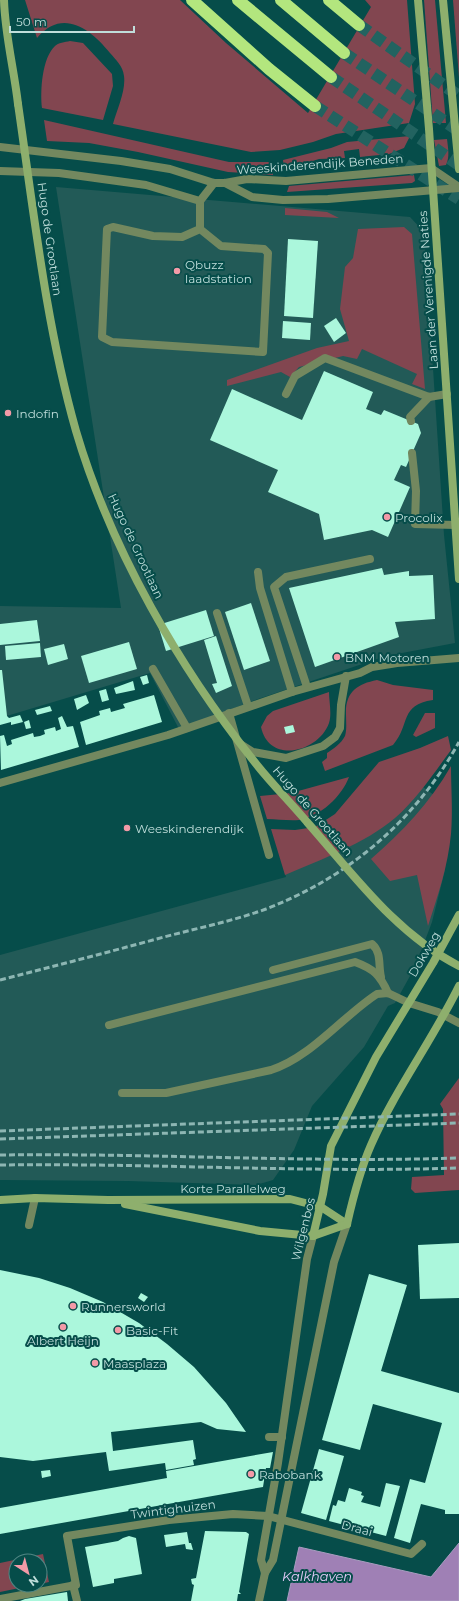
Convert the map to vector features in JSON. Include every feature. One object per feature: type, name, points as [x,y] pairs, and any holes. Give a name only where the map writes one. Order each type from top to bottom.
[{"type":"highway","points":[[192,0],[269,69],[315,106]]},
{"type":"highway","points":[[238,0],[331,78]]},
{"type":"highway","points":[[281,0],[344,53]]},
{"type":"highway","points":[[329,0],[359,25]]},
{"type":"main road","name":"Hugo de Grootlaan","points":[[4,0],[5,28],[12,57],[43,280],[59,362],[77,432],[93,480],[142,590],[180,656],[212,705],[258,766],[374,898],[417,940],[459,966]]},
{"type":"main road","name":"Laan der Verenigde Naties","points":[[418,0],[433,191],[459,579]]},
{"type":"main road","points":[[443,0],[459,169]]},
{"type":"main road","name":"Hugo de Grootlaan","points":[[0,18],[5,28]]},
{"type":"main road","name":"Dokweg","points":[[409,1003],[459,915]]},
{"type":"main road","points":[[347,1224],[352,1201],[370,1146],[399,1092],[445,1015],[459,986]]},
{"type":"main road","name":"Wilgenbos","points":[[313,1236],[321,1207],[331,1146],[376,1057],[409,1003]]},
{"type":"main road","name":"Korte Parallelweg","points":[[0,1200],[35,1198],[108,1200],[290,1199],[321,1207],[347,1224]]},
{"type":"main road","name":"Korte Parallelweg","points":[[108,1200],[260,1231],[313,1236],[347,1224]]},
{"type":"street","name":"Weeskinderendijk Beneden","points":[[0,147],[64,153],[121,161],[170,169],[214,182],[225,183],[247,179],[286,181],[431,168],[459,188]]},
{"type":"street","points":[[0,171],[59,173],[146,185],[200,201]]},
{"type":"street","points":[[200,229],[200,201],[214,182]]},
{"type":"street","name":"Weeskinderendijk Beneden","points":[[225,183],[252,197],[283,200],[433,191],[459,188]]},
{"type":"street","points":[[113,227],[153,236],[182,237],[200,229],[221,246],[264,249],[268,253],[263,352],[112,342],[102,337],[107,229],[113,227]]},
{"type":"street","points":[[286,394],[295,376],[325,358],[429,397],[447,394]]},
{"type":"street","points":[[411,421],[410,417],[429,397]]},
{"type":"street","points":[[412,453],[416,491],[415,524],[456,525]]},
{"type":"street","points":[[307,687],[274,587],[286,576],[370,559]]},
{"type":"street","points":[[258,572],[260,588],[292,692]]},
{"type":"street","points":[[217,613],[248,706]]},
{"type":"street","points":[[0,783],[187,728],[248,706],[372,667],[397,662],[459,658]]},
{"type":"street","points":[[153,669],[187,728]]},
{"type":"street","points":[[238,742],[253,752],[286,758],[323,746],[335,737],[340,728],[341,705],[346,676]]},
{"type":"street","points":[[230,713],[269,855]]},
{"type":"street","points":[[273,970],[370,944],[376,948],[379,956],[381,977],[388,993]]},
{"type":"street","points":[[109,1025],[355,962],[367,966],[381,977]]},
{"type":"street","points":[[122,1093],[166,1093],[279,1068],[300,1056],[377,994],[388,993],[409,1003],[445,1015],[459,1023]]},
{"type":"street","points":[[30,1225],[35,1198]]},
{"type":"street","points":[[259,1601],[265,1572],[273,1560],[334,1262],[347,1224]]},
{"type":"street","name":"Wilgenbos","points":[[265,1572],[261,1560],[282,1437],[307,1259],[313,1236]]},
{"type":"street","points":[[269,1437],[282,1437]]},
{"type":"street","name":"Twintighuizen","points":[[73,1585],[76,1585],[67,1536],[169,1520],[233,1514],[268,1516],[282,1519]]},
{"type":"street","name":"Draai","points":[[282,1519],[410,1554],[422,1544]]},
{"type":"street","points":[[0,1599],[73,1585],[77,1601]]},
{"type":"shaded area","points":[[25,0],[180,0],[226,43],[308,113],[371,7],[365,0],[407,0],[415,104],[409,123],[336,134],[313,142],[280,150],[251,152],[113,124],[124,88],[123,72],[119,63],[94,36],[85,29],[75,25],[66,23],[56,24],[46,29],[37,38]]},
{"type":"shaded area","points":[[424,0],[435,0],[446,123],[433,123]]},
{"type":"shaded area","points":[[453,0],[459,0],[459,78]]},
{"type":"shaded area","points":[[70,41],[83,43],[112,74],[113,86],[103,120],[42,108],[41,93],[47,58],[56,45]]},
{"type":"shaded area","points":[[44,120],[229,162],[272,162],[273,175],[228,172],[89,143],[47,141]]},
{"type":"shaded area","points":[[410,136],[404,148],[389,154],[360,157],[359,149],[344,151],[345,158],[319,159],[284,170],[283,160],[331,148],[347,142]]},
{"type":"shaded area","points":[[447,139],[448,159],[446,165],[439,166],[434,140]]},
{"type":"shaded area","points":[[414,175],[415,181],[412,183],[287,192],[289,186]]},
{"type":"shaded area","points":[[56,187],[410,217],[424,232],[444,535],[455,643],[386,656],[258,699],[179,729],[150,673],[0,718],[0,606],[121,608]]},
{"type":"shaded area","points":[[285,208],[327,212],[339,218],[285,215]]},
{"type":"shaded area","points":[[404,227],[412,234],[425,389],[412,384],[417,374],[362,349],[357,359],[343,356],[299,367],[290,377],[281,372],[227,386],[227,380],[317,348],[349,341],[340,309],[345,267],[353,258],[358,229]]},
{"type":"shaded area","points":[[377,680],[393,685],[433,690],[433,700],[415,706],[410,711],[402,730],[393,745],[325,771],[322,762],[327,758],[327,753],[339,744],[345,736],[346,707],[350,695],[358,687]]},
{"type":"shaded area","points":[[329,692],[329,723],[324,733],[315,741],[305,747],[294,750],[283,750],[274,746],[266,739],[261,727],[267,716],[273,711]]},
{"type":"shaded area","points":[[425,713],[435,713],[435,728],[416,737],[413,735]]},
{"type":"shaded area","points":[[448,736],[451,750],[418,794],[395,818],[370,836],[328,857],[285,875],[271,829],[295,830],[315,827],[335,814],[379,762],[420,748]]},
{"type":"shaded area","points":[[451,766],[452,817],[450,846],[442,880],[428,926],[417,875],[390,881],[371,859],[394,838],[425,805]]},
{"type":"shaded area","points":[[349,777],[336,798],[315,815],[299,820],[267,819],[260,796],[291,793]]},
{"type":"shaded area","points":[[415,781],[450,807],[445,870],[432,922],[415,967],[395,1003],[388,1006],[364,1047],[312,1106],[294,1150],[273,1180],[256,1185],[128,1181],[0,1180],[0,955],[286,877],[283,865]]},
{"type":"shaded area","points":[[459,1078],[459,1190],[415,1193],[411,1189],[412,1177],[444,1175],[443,1109],[440,1104]]},
{"type":"shaded area","points":[[8,1561],[8,1590],[0,1592],[0,1563]]},
{"type":"water","name":"Kalkhaven","points":[[459,1543],[459,1601],[287,1601],[299,1547],[431,1577]]},
{"type":"building","points":[[288,239],[318,241],[313,318],[284,316]]},
{"type":"building","points":[[336,318],[346,333],[334,342],[324,326]]},
{"type":"building","points":[[283,321],[311,323],[310,340],[282,338]]},
{"type":"building","points":[[324,371],[373,392],[366,409],[381,415],[384,410],[418,424],[421,433],[406,467],[401,465],[394,480],[410,487],[388,537],[372,530],[324,540],[319,514],[268,492],[278,470],[210,440],[232,389],[302,420]]},
{"type":"building","points":[[382,568],[384,575],[409,571],[409,576],[433,575],[435,619],[395,622],[399,637],[315,667],[289,588]]},
{"type":"building","points":[[251,603],[270,661],[244,670],[225,612]]},
{"type":"building","points":[[206,610],[214,636],[166,651],[158,625]]},
{"type":"building","points":[[37,620],[40,641],[0,645],[0,624]]},
{"type":"building","points":[[216,636],[232,686],[216,693],[212,684],[217,683],[204,640]]},
{"type":"building","points":[[129,642],[137,669],[89,683],[81,656]]},
{"type":"building","points":[[40,643],[41,657],[6,660],[5,646]]},
{"type":"building","points":[[64,644],[68,659],[48,665],[44,649]]},
{"type":"building","points":[[0,670],[2,670],[7,716],[9,718],[20,715],[23,722],[11,725],[11,722],[0,725]]},
{"type":"building","points":[[147,675],[149,683],[143,685],[140,677]]},
{"type":"building","points":[[133,681],[135,690],[116,694],[114,688]]},
{"type":"building","points":[[106,689],[109,700],[102,702],[99,691]]},
{"type":"building","points":[[86,695],[89,703],[77,710],[74,699]]},
{"type":"building","points":[[154,695],[162,722],[86,745],[80,722],[100,715],[99,711],[110,708],[111,712],[125,708],[123,704]]},
{"type":"building","points":[[50,706],[52,711],[37,715],[35,710]]},
{"type":"building","points":[[62,716],[67,727],[73,726],[79,747],[1,770],[0,736],[4,735],[7,746],[12,744],[11,740],[33,733],[34,737],[40,736],[45,734],[44,730],[55,727],[56,731],[61,729],[58,718]]},
{"type":"building","points":[[29,720],[31,728],[26,729],[24,722]]},
{"type":"building","points":[[293,725],[295,732],[286,734],[284,727]]},
{"type":"building","points":[[459,1243],[459,1298],[420,1299],[418,1245]]},
{"type":"building","name":"Maasplaza","points":[[0,1270],[39,1278],[70,1288],[103,1302],[139,1323],[194,1367],[226,1403],[246,1432],[217,1429],[201,1422],[111,1432],[113,1451],[193,1440],[196,1459],[193,1460],[194,1465],[166,1470],[165,1463],[109,1471],[106,1452],[33,1461],[0,1457]]},
{"type":"building","points":[[369,1274],[407,1285],[381,1371],[459,1393],[459,1514],[445,1514],[445,1510],[421,1504],[410,1543],[394,1538],[410,1479],[425,1483],[442,1423],[373,1404],[360,1450],[322,1440]]},
{"type":"building","points":[[141,1293],[148,1297],[144,1302],[138,1298]]},
{"type":"building","points":[[319,1449],[344,1456],[326,1520],[301,1513]]},
{"type":"building","points":[[273,1452],[270,1468],[266,1468],[263,1487],[0,1534],[0,1508],[167,1478],[166,1471]]},
{"type":"building","points":[[50,1470],[51,1476],[42,1478],[41,1471]]},
{"type":"building","points":[[386,1483],[400,1486],[386,1536],[329,1521],[333,1505],[336,1506],[338,1500],[345,1502],[349,1488],[362,1492],[361,1495],[364,1496],[361,1502],[380,1507]]},
{"type":"building","points":[[205,1531],[246,1532],[249,1534],[239,1592],[241,1594],[238,1594],[237,1601],[191,1601],[194,1585],[192,1584],[191,1579],[196,1578]]},
{"type":"building","points":[[187,1532],[189,1543],[191,1543],[193,1550],[186,1549],[185,1544],[166,1547],[164,1535]]},
{"type":"building","points":[[129,1536],[136,1538],[142,1574],[114,1579],[114,1583],[93,1587],[85,1547],[118,1541]]},
{"type":"building","points":[[67,1592],[68,1601],[20,1601],[25,1599]]},
{"type":"tunnel","points":[[359,25],[459,96]]},
{"type":"tunnel","points":[[344,53],[459,131]]},
{"type":"tunnel","points":[[331,77],[459,165]]},
{"type":"tunnel","points":[[315,106],[459,199]]},
{"type":"railway","points":[[0,980],[241,917],[266,909],[296,896],[352,863],[378,843],[401,821],[422,796],[442,770],[459,742]]},
{"type":"railway","points":[[0,1131],[459,1114]]},
{"type":"railway","points":[[0,1139],[459,1123]]},
{"type":"railway","points":[[0,1155],[115,1155],[287,1159],[459,1158]]},
{"type":"railway","points":[[0,1165],[115,1165],[287,1169],[459,1168]]},
{"type":"place","name":"Qbuzz laadstation","points":[[177,271]]},
{"type":"place","name":"Indofin","points":[[8,413]]},
{"type":"place","name":"Procolix","points":[[387,517]]},
{"type":"place","name":"BNM Motoren","points":[[337,657]]},
{"type":"place","name":"Weeskinderendijk","points":[[127,828]]},
{"type":"place","name":"Runnersworld","points":[[73,1306]]},
{"type":"place","name":"Albert Heijn","points":[[63,1327]]},
{"type":"place","name":"Basic-Fit","points":[[118,1330]]},
{"type":"place","name":"Maasplaza","points":[[95,1363]]},
{"type":"place","name":"Rabobank","points":[[251,1474]]}]
